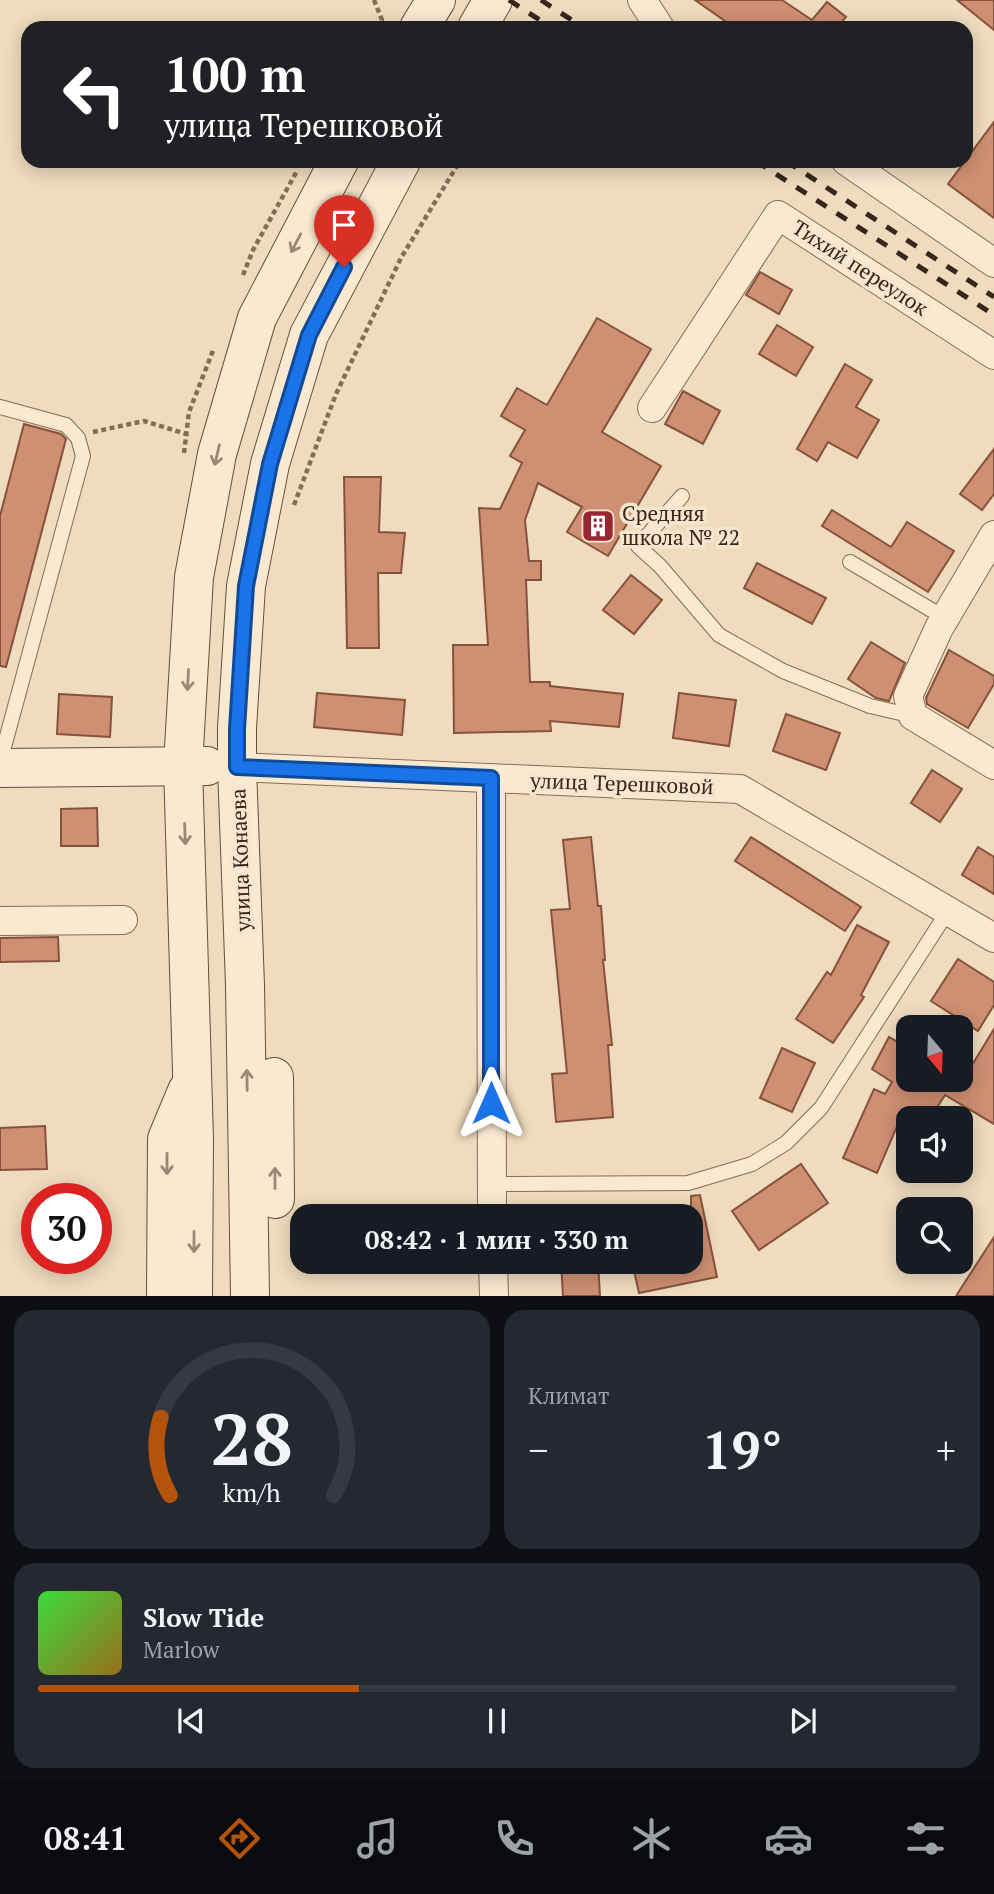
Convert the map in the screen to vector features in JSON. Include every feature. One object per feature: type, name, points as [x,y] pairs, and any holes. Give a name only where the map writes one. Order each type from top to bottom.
[{"type":"main road","points":[[423,21],[436,0]]},
{"type":"main road","points":[[481,21],[494,0]]},
{"type":"main road","points":[[193,1296],[192,1076],[183,765],[194,577],[217,454],[257,318],[335,168]]},
{"type":"main road","name":"улица Конаева","points":[[250,1296],[246,998],[237,767],[246,586],[270,464],[309,335],[397,168]]},
{"type":"main road","name":"улица Терешковой","points":[[0,768],[183,765],[237,767]]},
{"type":"main road","points":[[239,831],[268,897],[276,1139],[274,1296]]},
{"type":"main road","points":[[166,1296],[167,1139],[192,1076]]},
{"type":"street","points":[[642,0],[656,21]]},
{"type":"street","points":[[856,168],[994,263]]},
{"type":"street","name":"Тихий переулок","points":[[652,408],[778,215],[994,355]]},
{"type":"street","points":[[994,535],[945,618],[908,696],[913,716],[994,765]]},
{"type":"street","name":"улица Терешковой","points":[[237,767],[740,789],[994,937]]},
{"type":"street","points":[[491,778],[492,1204]]},
{"type":"street","points":[[0,921],[123,920]]},
{"type":"street","points":[[493,1274],[494,1296]]},
{"type":"lane","points":[[0,407],[66,425],[78,438],[83,456],[0,762]]},
{"type":"lane","points":[[682,496],[638,546],[660,566],[719,635],[783,671],[870,706],[913,716]]},
{"type":"lane","points":[[850,562],[945,618]]},
{"type":"lane","points":[[491,1184],[688,1183],[752,1164],[786,1143],[821,1108],[948,911]]},
{"type":"path","points":[[374,0],[381,21]]},
{"type":"path","points":[[292,512],[335,394],[401,258],[456,168]]},
{"type":"path","points":[[78,438],[99,430],[144,421],[186,434]]},
{"type":"building","points":[[695,0],[782,0],[812,20],[827,2],[846,17],[843,21],[725,21]]},
{"type":"building","points":[[957,0],[994,0],[994,30]]},
{"type":"building","points":[[994,122],[994,218],[948,184],[960,168],[973,168],[973,150]]},
{"type":"building","points":[[760,272],[792,290],[779,314],[746,295]]},
{"type":"building","name":"Средняя школа № 22","points":[[597,318],[651,349],[602,432],[661,466],[608,556],[567,532],[582,507],[538,483],[525,520],[529,561],[541,561],[541,580],[526,580],[530,682],[550,682],[550,686],[623,694],[619,727],[550,721],[551,731],[454,733],[453,645],[488,645],[479,508],[500,509],[522,463],[510,456],[525,430],[501,416],[517,388],[547,405]]},
{"type":"building","points":[[777,325],[813,347],[796,376],[759,354]]},
{"type":"building","points":[[845,364],[872,380],[856,407],[879,420],[857,458],[828,442],[817,461],[797,449]]},
{"type":"building","points":[[683,391],[720,411],[703,444],[665,424]]},
{"type":"building","points":[[24,424],[61,434],[66,439],[6,667],[0,666],[0,516]]},
{"type":"building","points":[[994,449],[994,494],[982,510],[960,494]]},
{"type":"building","points":[[344,477],[381,477],[379,532],[405,533],[401,573],[378,573],[379,648],[347,648]]},
{"type":"building","points":[[832,510],[891,547],[907,522],[954,551],[928,592],[822,526]]},
{"type":"building","points":[[757,563],[826,598],[812,624],[744,588]]},
{"type":"building","points":[[631,575],[662,600],[634,634],[603,610]]},
{"type":"building","points":[[871,642],[905,663],[889,701],[876,698],[848,679]]},
{"type":"building","points":[[949,650],[994,676],[994,684],[968,728],[927,704],[926,698]]},
{"type":"building","points":[[317,693],[405,700],[402,735],[314,727]]},
{"type":"building","points":[[679,693],[736,700],[729,746],[673,738]]},
{"type":"building","points":[[59,694],[112,697],[110,737],[57,734]]},
{"type":"building","points":[[786,714],[840,733],[826,770],[773,751]]},
{"type":"building","points":[[932,770],[962,789],[940,822],[911,803]]},
{"type":"building","points":[[97,808],[98,846],[61,846],[61,809]]},
{"type":"building","points":[[591,837],[598,906],[601,906],[603,960],[612,1045],[608,1045],[613,1117],[556,1122],[552,1074],[567,1073],[551,910],[570,909],[563,840]]},
{"type":"building","points":[[751,837],[861,907],[845,931],[735,861]]},
{"type":"building","points":[[978,847],[994,857],[994,894],[962,875]]},
{"type":"building","points":[[857,925],[889,942],[861,995],[864,997],[833,1043],[796,1019],[827,972],[831,975]]},
{"type":"building","points":[[58,937],[59,961],[0,962],[0,938]]},
{"type":"building","points":[[958,959],[994,982],[994,1005],[978,1031],[973,1028],[973,1015],[953,1015],[931,1001]]},
{"type":"building","points":[[994,1029],[994,1124],[973,1112],[973,1106],[964,1106],[945,1095],[938,1106],[896,1106],[896,1129],[877,1173],[843,1158],[874,1089],[885,1094],[892,1082],[872,1069],[889,1037],[896,1041],[896,1092],[973,1092],[973,1064]]},
{"type":"building","points":[[782,1048],[815,1063],[792,1112],[760,1098]]},
{"type":"building","points":[[45,1126],[47,1169],[0,1170],[0,1128]]},
{"type":"building","points":[[801,1164],[828,1203],[759,1250],[732,1211]]},
{"type":"building","points":[[700,1195],[702,1204],[691,1204],[691,1196]]},
{"type":"building","points":[[703,1209],[717,1277],[639,1293],[635,1274],[703,1274]]},
{"type":"building","points":[[994,1237],[994,1296],[956,1296],[970,1274],[973,1274],[973,1270]]},
{"type":"building","points":[[562,1274],[599,1274],[600,1296],[563,1296]]},
{"type":"railway","points":[[509,0],[541,21]]},
{"type":"railway","points":[[541,0],[573,21]]},
{"type":"railway","points":[[767,168],[994,315]]},
{"type":"railway","points":[[797,168],[994,297]]},
{"type":"place","name":"Средняя школа № 22","points":[[598,526]]},
{"type":"route","points":[[344,267],[309,335],[270,464],[246,586],[237,767],[491,778],[491,1103]]}]
